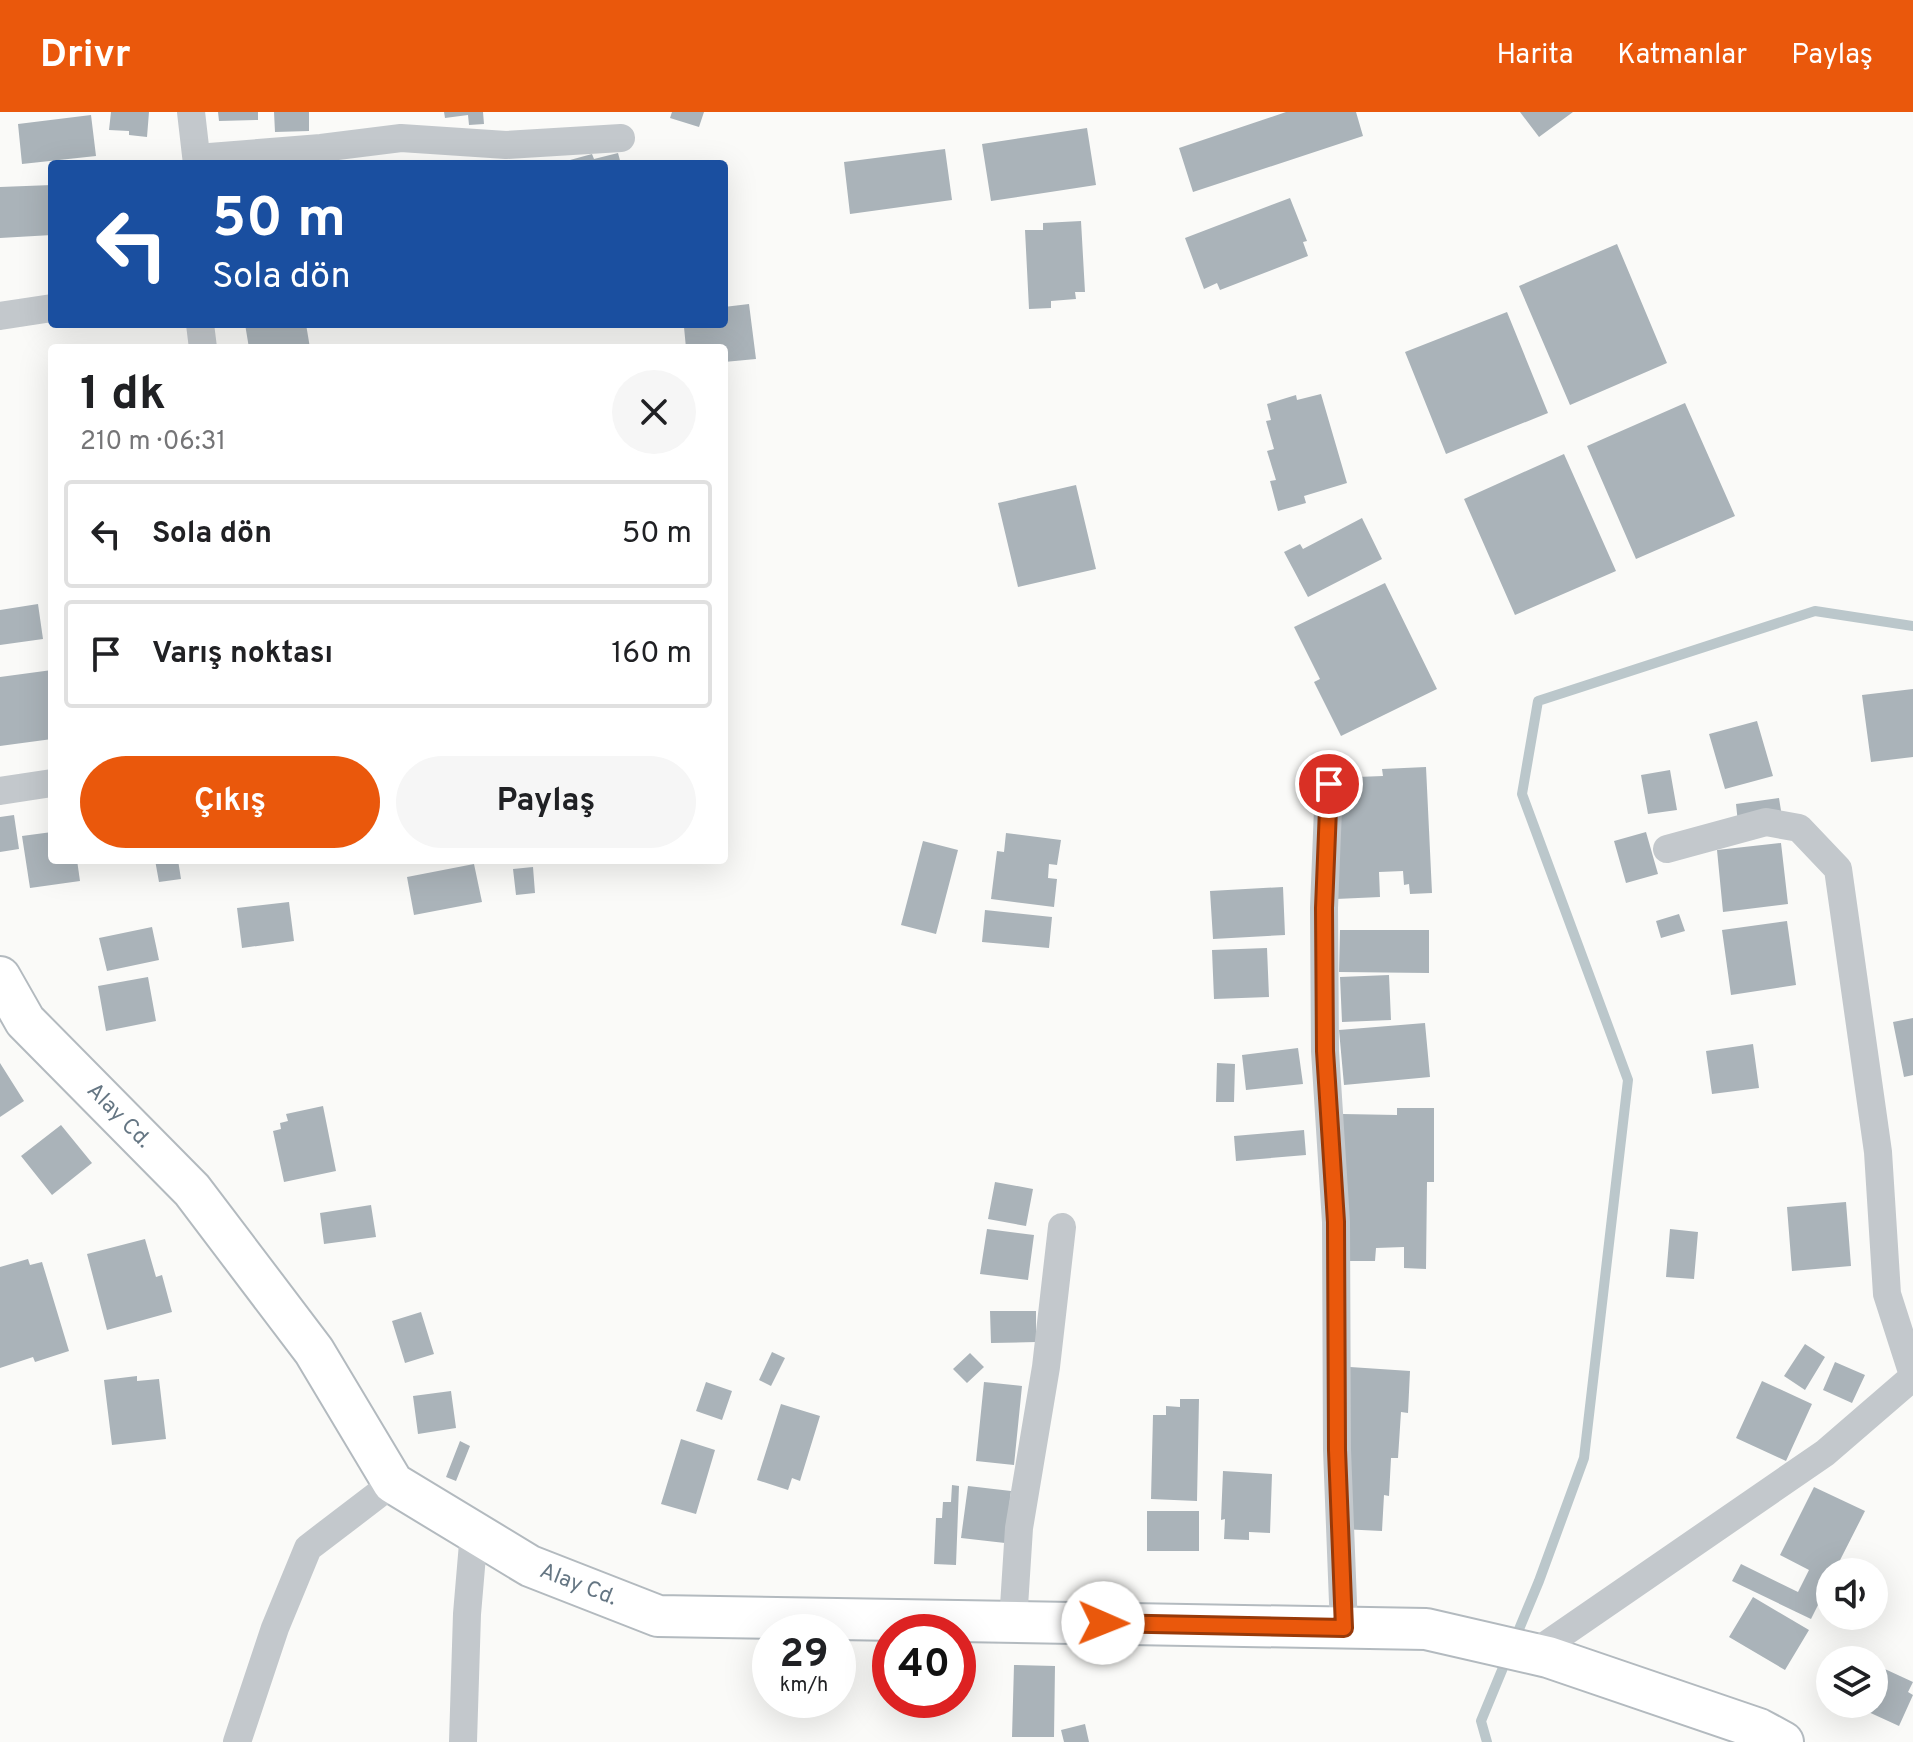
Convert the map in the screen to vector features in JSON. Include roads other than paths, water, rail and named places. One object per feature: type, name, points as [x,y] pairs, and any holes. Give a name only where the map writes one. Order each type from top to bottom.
[{"type":"street","points":[[191,112],[197,160]]},
{"type":"street","points":[[207,160],[401,138],[506,145],[621,138]]},
{"type":"street","points":[[0,316],[48,309]]},
{"type":"street","points":[[0,791],[48,784]]},
{"type":"street","points":[[1329,784],[1324,908],[1325,1051],[1336,1222],[1337,1450],[1344,1628]]},
{"type":"street","points":[[1541,1655],[1825,1453],[1913,1376],[1887,1294],[1878,1152],[1838,869],[1799,828],[1766,822],[1667,849]]},
{"type":"street","name":"Alay Cd.","points":[[0,977],[25,1021],[192,1190],[314,1351],[393,1483],[530,1566],[658,1616],[1426,1629],[1541,1655],[1759,1729],[1783,1742]]},
{"type":"street","points":[[1013,1622],[1019,1528],[1046,1367],[1062,1227]]},
{"type":"street","points":[[237,1742],[275,1628],[308,1548],[393,1483]]},
{"type":"street","points":[[463,1742],[467,1614],[474,1532]]},
{"type":"waterway","points":[[1515,1639],[1584,1458],[1628,1080],[1522,794],[1538,701],[1815,611],[1913,626]]},
{"type":"waterway","points":[[1487,1742],[1481,1721],[1507,1658]]}]
